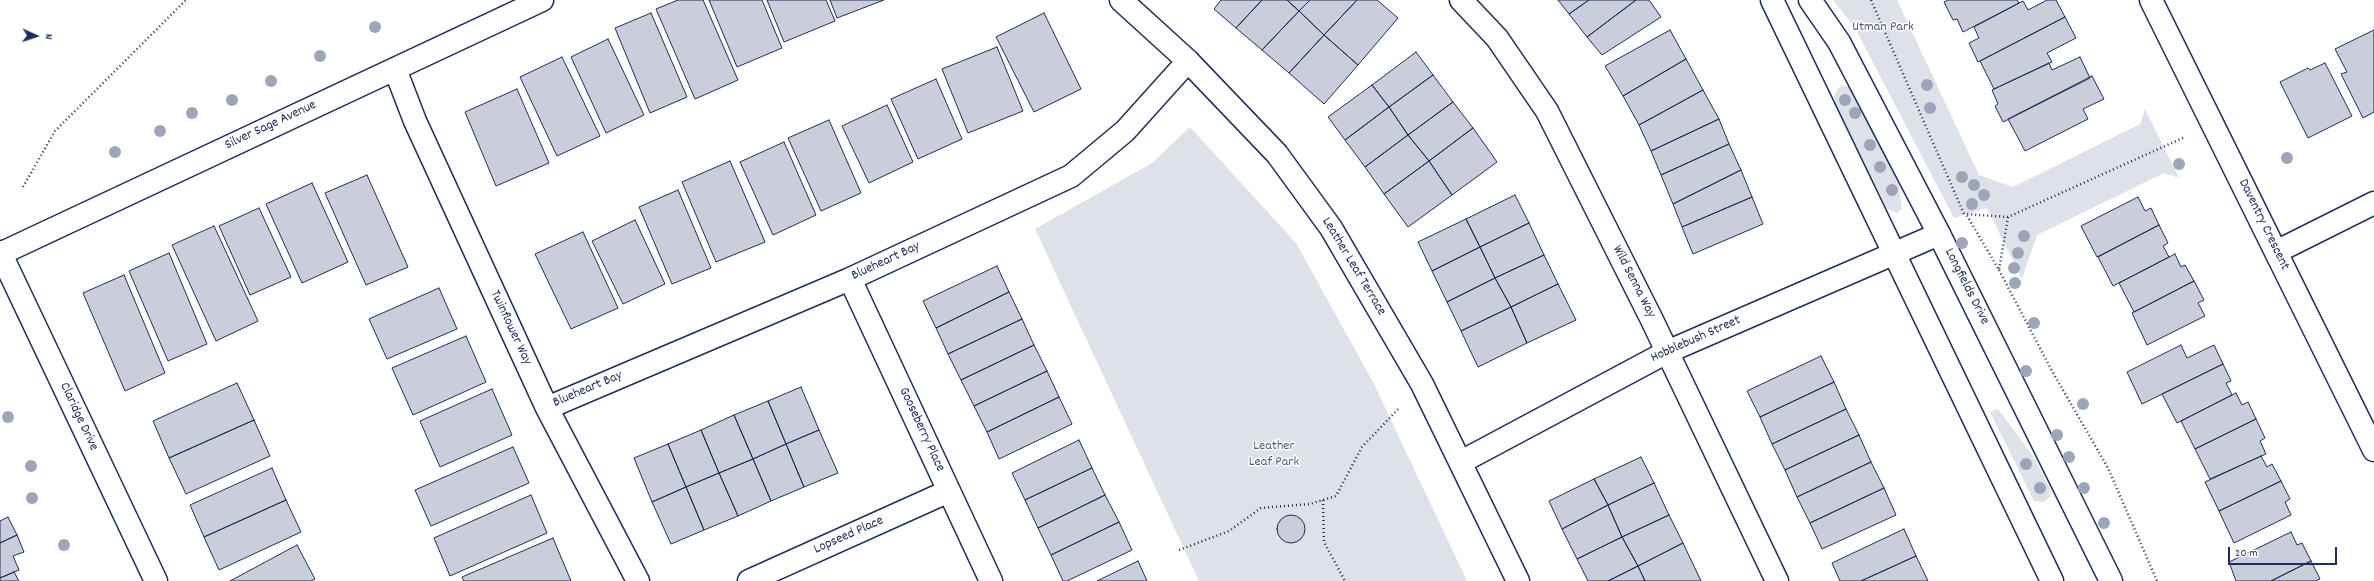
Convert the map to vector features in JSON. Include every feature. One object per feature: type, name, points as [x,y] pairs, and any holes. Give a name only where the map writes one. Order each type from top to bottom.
[{"type":"street","name":"Silver Sage Avenue","points":[[0,253],[542,0]]},
{"type":"street","name":"Leather Leaf Terrace","points":[[1121,0],[1188,61],[1277,154],[1331,228],[1422,384],[1518,581]]},
{"type":"street","name":"Wild Senna Way","points":[[1461,0],[1497,38],[1547,110],[1667,352],[1777,581]]},
{"type":"street","points":[[1772,0],[2052,581]]},
{"type":"street","name":"Longfields Drive","points":[[1810,0],[1839,42],[1935,227],[2111,581]]},
{"type":"street","name":"Daventry Crescent","points":[[2151,0],[2374,450]]},
{"type":"street","name":"Blueheart Bay","points":[[547,408],[850,279],[1071,176],[1125,131],[1188,61]]},
{"type":"street","name":"Twinflower Way","points":[[395,69],[415,121],[547,408],[638,581]]},
{"type":"street","points":[[2276,252],[2374,203]]},
{"type":"street","name":"Hobblebush Street","points":[[1461,462],[1667,352],[1895,254],[1935,227]]},
{"type":"street","name":"Claridge Drive","points":[[0,253],[156,581]]},
{"type":"street","name":"Gooseberry Place","points":[[850,279],[991,581]]},
{"type":"street","name":"Lopseed Place","points":[[749,581],[949,491]]},
{"type":"path","points":[[23,187],[55,131],[186,0]]},
{"type":"path","points":[[1871,0],[1966,214],[1999,270],[2052,371],[2108,468],[2157,581]]},
{"type":"path","points":[[1935,227],[1966,214],[2008,218],[2213,124]]},
{"type":"path","points":[[1999,270],[2008,218]]},
{"type":"path","points":[[1179,550],[1229,531],[1261,508],[1310,504],[1336,496],[1362,447],[1422,384]]},
{"type":"path","points":[[1323,500],[1324,542],[1345,581]]},
{"type":"green space","name":"Utman Park","points":[[1833,0],[1897,0],[1979,175],[2013,187],[2140,124],[2145,109],[2179,178],[2164,173],[2037,235],[2022,279],[1987,208],[1954,218],[1855,28]]},
{"type":"green space","points":[[1843,85],[1853,89],[1898,179],[1902,209],[1897,213],[1887,209],[1835,103],[1834,96],[1838,88]]},
{"type":"green space","name":"Leather Leaf Park","points":[[1190,127],[1296,243],[1373,382],[1467,581],[1199,581],[1035,229],[1152,163]]},
{"type":"green space","points":[[1998,409],[2033,456],[2050,489],[2051,496],[2044,502],[2034,501],[1990,412]]},
{"type":"building","points":[[678,0],[703,0],[738,80],[695,99],[656,9]]},
{"type":"building","points":[[709,0],[762,0],[782,48],[737,67]]},
{"type":"building","points":[[767,0],[826,0],[835,21],[784,42]]},
{"type":"building","points":[[830,0],[884,0],[837,18]]},
{"type":"building","points":[[1221,0],[1262,0],[1236,28],[1214,9]]},
{"type":"building","points":[[1262,0],[1287,0],[1299,11],[1262,50],[1236,28]]},
{"type":"building","points":[[1287,0],[1310,0],[1299,11]]},
{"type":"building","points":[[1310,0],[1357,0],[1324,35],[1299,11]]},
{"type":"building","points":[[1357,0],[1377,0],[1398,18],[1358,65],[1324,35]]},
{"type":"building","points":[[1558,0],[1589,0],[1569,14]]},
{"type":"building","points":[[1589,0],[1636,0],[1587,37],[1569,14]]},
{"type":"building","points":[[1636,0],[1649,0],[1661,17],[1602,55],[1587,37]]},
{"type":"building","points":[[1948,0],[2017,0],[2019,3],[1963,32],[1957,19],[1953,20],[1944,2]]},
{"type":"building","points":[[2047,0],[2056,0],[2065,17],[1978,62],[1969,43],[1979,38],[1974,27],[2023,1],[2028,10]]},
{"type":"building","points":[[1299,11],[1324,35],[1289,73],[1262,50]]},
{"type":"building","points":[[651,13],[687,97],[650,113],[615,28]]},
{"type":"building","points":[[1044,13],[1081,89],[1034,112],[996,37]]},
{"type":"building","points":[[2065,17],[2076,38],[2047,53],[2052,62],[1994,89],[1980,61]]},
{"type":"building","points":[[1670,30],[1686,59],[1623,96],[1605,66]]},
{"type":"building","points":[[2374,30],[2374,112],[2363,118],[2341,74],[2347,72],[2335,49]]},
{"type":"building","points":[[1324,35],[1358,65],[1324,104],[1289,73]]},
{"type":"building","points":[[608,39],[644,115],[606,133],[571,57]]},
{"type":"building","points":[[997,47],[1023,111],[968,133],[942,69]]},
{"type":"building","points":[[1416,52],[1433,75],[1389,107],[1372,85]]},
{"type":"building","points":[[562,57],[600,136],[557,156],[520,77]]},
{"type":"building","points":[[2080,57],[2090,78],[2003,122],[1995,106],[1998,104],[1992,90],[2049,63],[2052,70]]},
{"type":"building","points":[[1686,59],[1703,90],[1639,125],[1623,96]]},
{"type":"building","points":[[2325,63],[2352,116],[2308,138],[2280,82],[2308,68],[2310,70]]},
{"type":"building","points":[[1433,75],[1453,102],[1408,135],[1389,107]]},
{"type":"building","points":[[2092,76],[2104,99],[2083,109],[2088,119],[2025,151],[2008,119]]},
{"type":"building","points":[[936,79],[962,139],[918,159],[891,99]]},
{"type":"building","points":[[1372,85],[1389,107],[1345,140],[1328,117]]},
{"type":"building","points":[[517,89],[549,163],[496,186],[465,112]]},
{"type":"building","points":[[1703,90],[1719,119],[1651,151],[1639,125]]},
{"type":"building","points":[[1453,102],[1473,128],[1429,161],[1408,135]]},
{"type":"building","points":[[887,105],[913,162],[869,183],[842,126]]},
{"type":"building","points":[[1389,107],[1408,135],[1365,167],[1345,140]]},
{"type":"building","points":[[1719,119],[1729,144],[1661,175],[1651,151]]},
{"type":"building","points":[[829,120],[861,193],[821,211],[788,138]]},
{"type":"building","points":[[1473,128],[1497,162],[1452,195],[1429,161]]},
{"type":"building","points":[[1408,135],[1429,161],[1384,194],[1365,167]]},
{"type":"building","points":[[784,142],[816,215],[773,235],[740,162]]},
{"type":"building","points":[[1729,144],[1741,170],[1673,204],[1661,175]]},
{"type":"building","points":[[730,161],[765,242],[716,262],[682,182]]},
{"type":"building","points":[[1429,161],[1452,195],[1408,227],[1384,194]]},
{"type":"building","points":[[1741,170],[1752,197],[1682,227],[1673,204]]},
{"type":"building","points":[[367,175],[408,267],[366,285],[325,193]]},
{"type":"building","points":[[312,183],[348,262],[302,283],[266,204]]},
{"type":"building","points":[[678,190],[711,268],[672,284],[639,207]]},
{"type":"building","points":[[1515,195],[1529,223],[1480,247],[1466,219]]},
{"type":"building","points":[[1752,197],[1763,224],[1693,254],[1682,227]]},
{"type":"building","points":[[2138,197],[2145,211],[2151,208],[2159,225],[2097,257],[2081,226]]},
{"type":"building","points":[[259,208],[291,277],[250,295],[219,226]]},
{"type":"building","points":[[1466,219],[1480,247],[1432,271],[1418,242]]},
{"type":"building","points":[[635,220],[665,284],[623,304],[592,241]]},
{"type":"building","points":[[1529,223],[1544,255],[1495,278],[1480,247]]},
{"type":"building","points":[[2159,225],[2168,243],[2163,246],[2169,257],[2113,286],[2098,257]]},
{"type":"building","points":[[214,226],[258,321],[216,341],[172,245]]},
{"type":"building","points":[[583,232],[618,308],[571,329],[535,254]]},
{"type":"building","points":[[1480,247],[1495,278],[1447,302],[1432,271]]},
{"type":"building","points":[[169,253],[207,344],[168,361],[129,271]]},
{"type":"building","points":[[2175,254],[2181,267],[2185,265],[2194,281],[2134,312],[2119,283]]},
{"type":"building","points":[[1544,255],[1558,284],[1511,307],[1495,278]]},
{"type":"building","points":[[997,266],[1009,292],[936,328],[923,301]]},
{"type":"building","points":[[124,275],[165,373],[125,391],[83,293]]},
{"type":"building","points":[[1495,278],[1511,307],[1461,331],[1447,302]]},
{"type":"building","points":[[2194,281],[2204,300],[2198,303],[2205,316],[2147,345],[2132,313]]},
{"type":"building","points":[[1558,284],[1576,320],[1527,343],[1511,307]]},
{"type":"building","points":[[439,288],[457,329],[387,359],[369,319]]},
{"type":"building","points":[[1009,292],[1022,319],[948,354],[936,328]]},
{"type":"building","points":[[1511,307],[1527,343],[1478,367],[1461,331]]},
{"type":"building","points":[[1022,319],[1034,345],[961,380],[948,354]]},
{"type":"building","points":[[466,336],[486,382],[413,415],[392,368]]},
{"type":"building","points":[[1034,345],[1047,371],[974,406],[961,380]]},
{"type":"building","points":[[2181,345],[2187,358],[2214,345],[2223,364],[2142,404],[2127,372]]},
{"type":"building","points":[[1821,356],[1834,382],[1760,417],[1747,391]]},
{"type":"building","points":[[2223,364],[2231,381],[2226,383],[2232,395],[2177,423],[2162,394]]},
{"type":"building","points":[[1047,371],[1059,397],[987,432],[974,406]]},
{"type":"building","points":[[1834,382],[1846,409],[1772,444],[1760,417]]},
{"type":"building","points":[[237,383],[254,420],[169,458],[153,421]]},
{"type":"building","points":[[801,387],[819,430],[786,444],[768,401]]},
{"type":"building","points":[[492,389],[512,435],[440,467],[420,421]]},
{"type":"building","points":[[2236,393],[2242,405],[2248,402],[2256,419],[2195,449],[2181,421]]},
{"type":"building","points":[[1059,397],[1072,424],[999,459],[987,432]]},
{"type":"building","points":[[768,401],[786,444],[753,459],[734,415]]},
{"type":"building","points":[[1846,409],[1859,435],[1785,470],[1772,444]]},
{"type":"building","points":[[734,415],[753,459],[719,473],[701,430]]},
{"type":"building","points":[[2256,419],[2265,438],[2260,441],[2266,454],[2210,479],[2195,449]]},
{"type":"building","points":[[254,420],[270,456],[186,494],[169,458]]},
{"type":"building","points":[[701,430],[719,473],[686,487],[668,444]]},
{"type":"building","points":[[819,430],[838,473],[804,487],[786,444]]},
{"type":"building","points":[[1859,435],[1871,462],[1797,497],[1785,470]]},
{"type":"building","points":[[1079,440],[1092,468],[1025,500],[1012,473]]},
{"type":"building","points":[[668,444],[686,487],[652,502],[634,458]]},
{"type":"building","points":[[786,444],[804,487],[771,501],[753,459]]},
{"type":"building","points":[[513,447],[529,483],[431,526],[415,490]]},
{"type":"building","points":[[2261,456],[2267,467],[2272,464],[2281,481],[2219,511],[2205,482]]},
{"type":"building","points":[[1641,457],[1654,483],[1608,505],[1594,479]]},
{"type":"building","points":[[753,459],[771,501],[738,516],[719,473]]},
{"type":"building","points":[[1871,462],[1884,488],[1810,523],[1797,497]]},
{"type":"building","points":[[272,468],[286,500],[204,537],[190,505]]},
{"type":"building","points":[[1092,468],[1105,495],[1038,528],[1025,500]]},
{"type":"building","points":[[719,473],[738,516],[704,530],[686,487]]},
{"type":"building","points":[[1594,479],[1608,505],[1562,529],[1549,501]]},
{"type":"building","points":[[2281,481],[2290,499],[2285,502],[2291,515],[2234,543],[2219,511]]},
{"type":"building","points":[[1654,483],[1669,515],[1622,537],[1608,505]]},
{"type":"building","points":[[686,487],[704,530],[671,544],[652,502]]},
{"type":"building","points":[[1884,488],[1896,515],[1822,549],[1810,523]]},
{"type":"building","points":[[531,495],[547,533],[450,576],[434,538]]},
{"type":"building","points":[[1105,495],[1119,522],[1051,555],[1038,528]]},
{"type":"building","points":[[286,500],[301,532],[219,570],[204,537]]},
{"type":"building","points":[[1608,505],[1622,537],[1577,559],[1562,529]]},
{"type":"building","points":[[1291,515],[1301,519],[1305,529],[1301,539],[1291,543],[1281,539],[1277,529],[1281,519]]},
{"type":"building","points":[[1669,515],[1683,543],[1638,566],[1622,537]]},
{"type":"building","points":[[8,517],[17,535],[0,543],[0,521]]},
{"type":"building","points":[[1119,522],[1132,550],[1067,581],[1063,581],[1051,555]]},
{"type":"building","points":[[1904,529],[1916,556],[1861,581],[1840,581],[1832,563]]},
{"type":"building","points":[[2291,532],[2297,545],[2302,543],[2311,561],[2271,581],[2236,581],[2229,562]]},
{"type":"building","points":[[17,535],[24,552],[13,556],[19,570],[0,578],[0,543]]},
{"type":"building","points":[[1622,537],[1638,566],[1608,581],[1588,581],[1577,559]]},
{"type":"building","points":[[553,538],[571,581],[464,581],[462,577]]},
{"type":"building","points":[[1683,543],[1701,581],[1645,581],[1638,566]]},
{"type":"building","points":[[297,545],[315,579],[311,581],[230,581]]},
{"type":"building","points":[[1916,556],[1928,581],[1861,581]]},
{"type":"building","points":[[1138,561],[1147,581],[1097,581]]},
{"type":"building","points":[[2311,561],[2320,579],[2315,581],[2271,581]]},
{"type":"building","points":[[1638,566],[1645,581],[1608,581]]},
{"type":"building","points":[[14,572],[19,581],[0,581],[0,578]]}]
